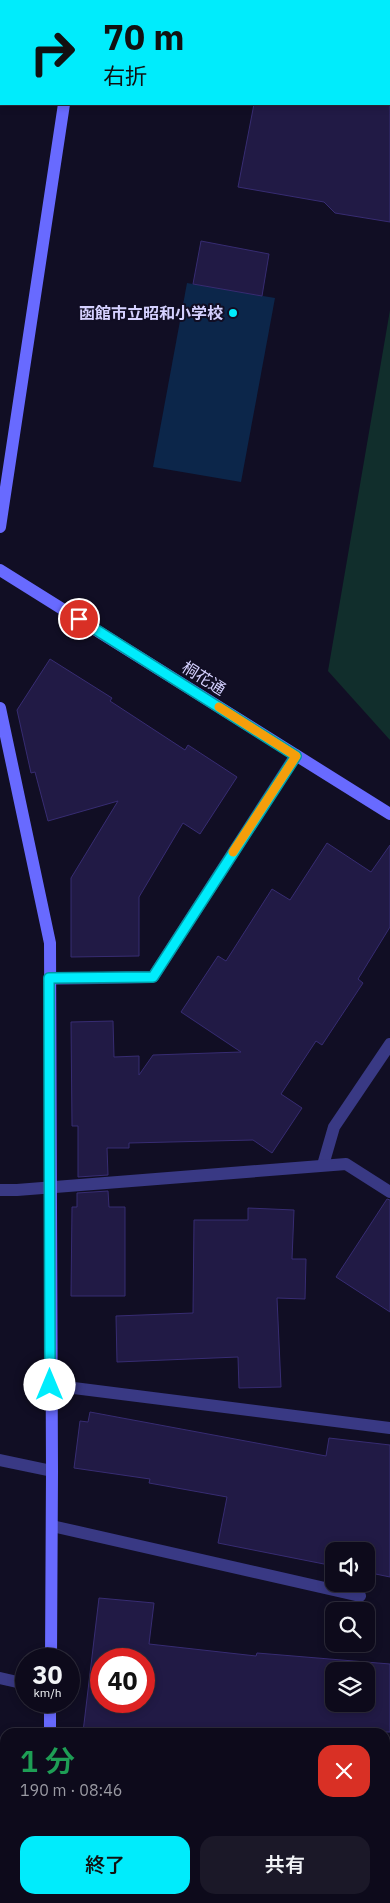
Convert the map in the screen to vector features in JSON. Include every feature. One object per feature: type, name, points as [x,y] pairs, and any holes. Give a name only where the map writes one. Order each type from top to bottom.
[{"type":"street","points":[[0,528],[64,105]]},
{"type":"street","name":"桐花通","points":[[0,570],[390,814]]},
{"type":"street","points":[[0,708],[50,943],[51,1648]]},
{"type":"street","points":[[49,978],[153,977],[296,756]]},
{"type":"street","points":[[323,1165],[334,1127],[390,1044]]},
{"type":"street","points":[[0,1190],[346,1164],[390,1192]]},
{"type":"street","points":[[50,1385],[390,1428]]},
{"type":"street","points":[[0,1460],[52,1471]]},
{"type":"street","points":[[52,1526],[360,1596]]},
{"type":"street","points":[[0,1678],[15,1681]]},
{"type":"street","points":[[50,1713],[50,1728]]},
{"type":"green space","points":[[390,310],[390,740],[328,671]]},
{"type":"water","points":[[187,283],[275,298],[241,482],[153,467]]},
{"type":"building","points":[[254,105],[390,105],[390,222],[335,213],[324,202],[238,187]]},
{"type":"building","points":[[201,241],[269,254],[262,296],[193,284]]},
{"type":"building","points":[[50,659],[112,698],[110,701],[185,750],[188,745],[237,777],[200,834],[183,823],[139,897],[139,956],[71,957],[71,878],[118,801],[48,821],[35,772],[31,773],[17,710]]},
{"type":"building","points":[[327,843],[371,872],[390,845],[390,927],[358,979],[363,983],[322,1045],[316,1041],[281,1094],[302,1108],[272,1153],[253,1140],[129,1143],[129,1148],[107,1148],[108,1175],[78,1177],[78,1126],[72,1126],[71,1022],[113,1021],[114,1057],[139,1056],[139,1075],[153,1055],[241,1052],[181,1012],[218,956],[226,961],[272,889],[290,900]]},
{"type":"building","points":[[108,1191],[109,1207],[125,1207],[125,1296],[71,1296],[72,1207],[77,1207],[77,1193]]},
{"type":"building","points":[[387,1199],[390,1200],[390,1312],[336,1277]]},
{"type":"building","points":[[248,1208],[294,1210],[292,1259],[306,1259],[305,1299],[277,1298],[281,1387],[239,1388],[238,1357],[117,1362],[116,1316],[193,1313],[194,1220],[248,1220]]},
{"type":"building","points":[[90,1412],[326,1456],[329,1438],[390,1445],[390,1577],[375,1574],[375,1542],[325,1542],[325,1564],[218,1543],[227,1497],[149,1483],[150,1479],[74,1468],[80,1421],[88,1422]]},
{"type":"building","points":[[99,1598],[154,1603],[149,1644],[256,1656],[257,1653],[366,1662],[325,1662],[325,1712],[375,1712],[375,1663],[390,1664],[390,1728],[83,1728],[90,1673],[90,1713],[155,1713],[155,1648],[93,1648]]},
{"type":"slow traffic","points":[[219,707],[296,756],[233,852]]},
{"type":"place","name":"函館市立昭和小学校","points":[[233,313]]},
{"type":"route","points":[[50,1385],[49,978],[153,977],[296,756],[79,619]]}]
